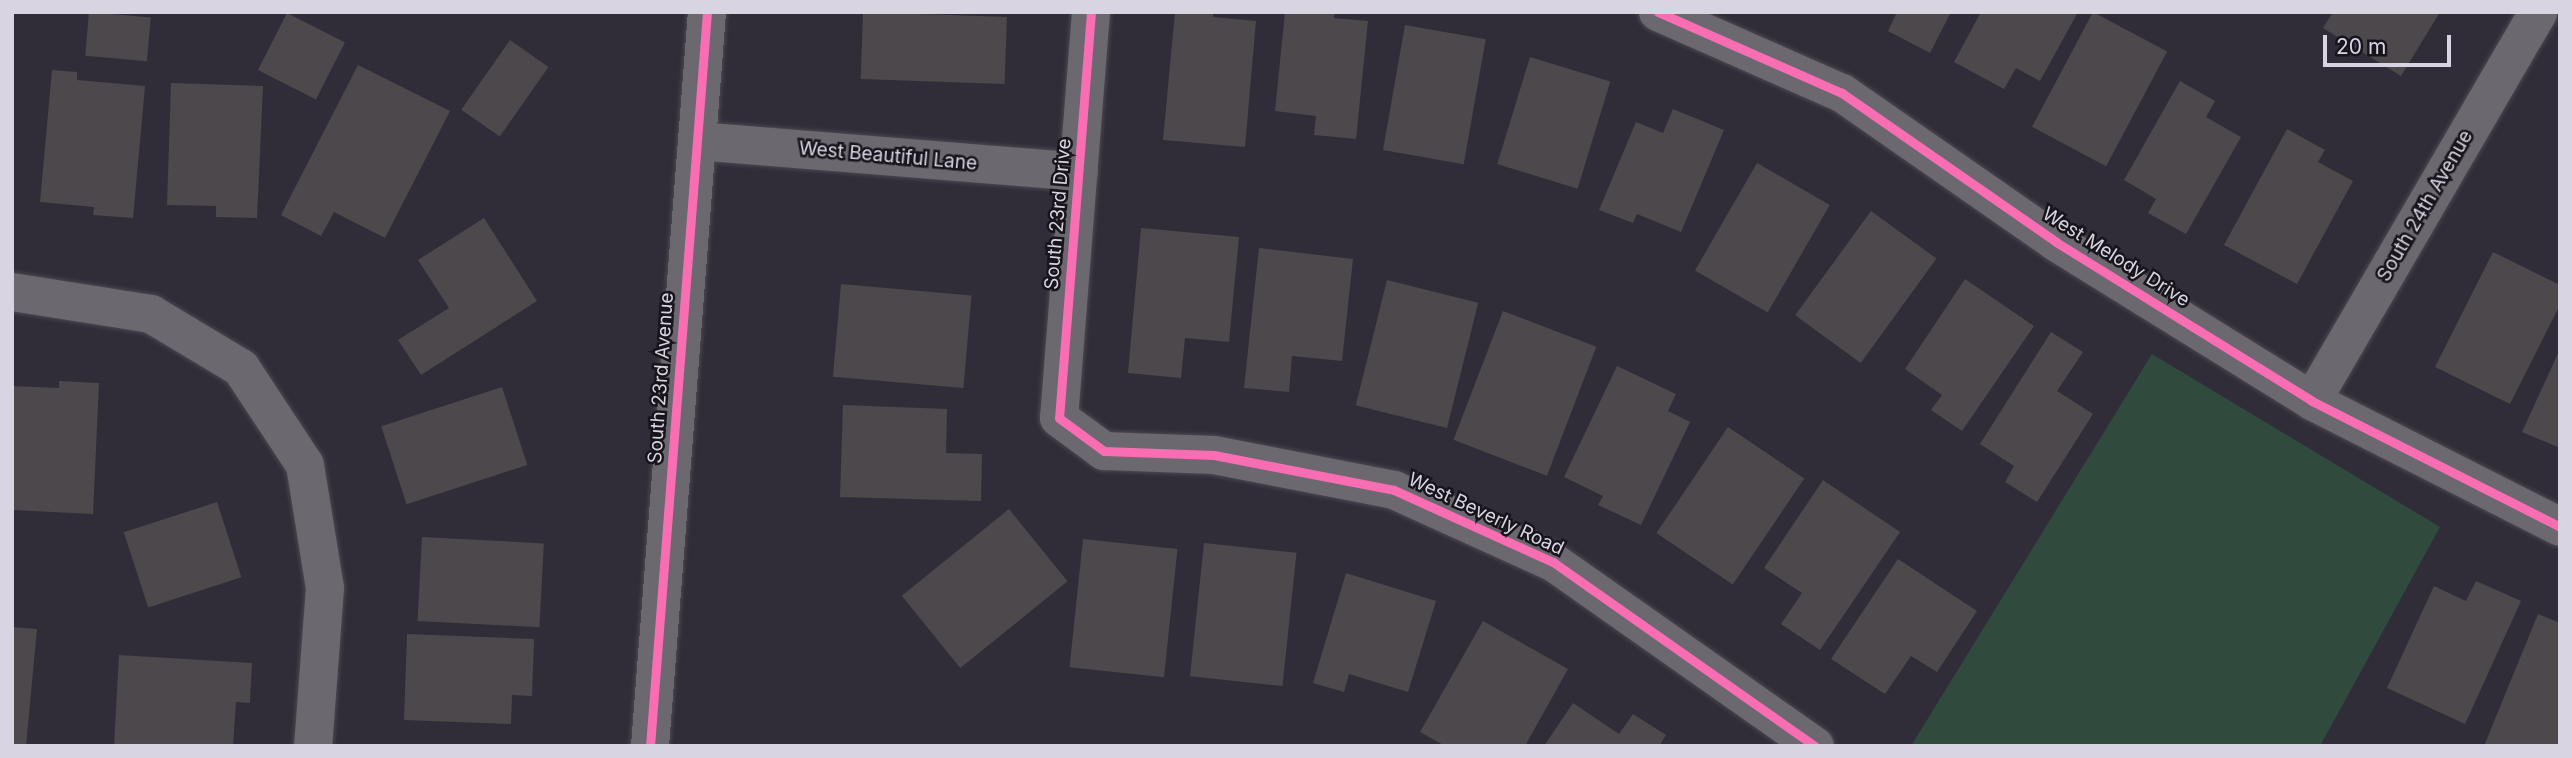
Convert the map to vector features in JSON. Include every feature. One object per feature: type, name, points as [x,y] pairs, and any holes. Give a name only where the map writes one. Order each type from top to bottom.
[{"type":"street","name":"South 23rd Avenue","points":[[650,746],[707,12]]},
{"type":"street","name":"South 23rd Drive","points":[[1059,418],[1091,12]]},
{"type":"street","name":"West Melody Drive","points":[[1658,12],[1842,93],[2056,242],[2312,401],[2560,527]]},
{"type":"street","name":"South 24th Avenue","points":[[2312,401],[2538,12]]},
{"type":"street","name":"West Beautiful Lane","points":[[697,141],[1079,172]]},
{"type":"street","points":[[12,292],[152,314],[241,368],[305,465],[325,588],[313,746]]},
{"type":"street","name":"West Beverly Road","points":[[1059,418],[1104,451],[1214,455],[1394,490],[1553,562],[1815,746]]},
{"type":"green space","points":[[2152,354],[2440,527],[2320,746],[1911,746]]},
{"type":"building","points":[[89,12],[151,17],[147,61],[85,56]]},
{"type":"building","points":[[863,12],[1007,17],[1005,84],[861,79]]},
{"type":"building","points":[[1175,12],[1213,12],[1213,17],[1256,21],[1245,147],[1163,140]]},
{"type":"building","points":[[1285,12],[1335,12],[1334,18],[1368,21],[1356,139],[1314,135],[1316,116],[1275,111]]},
{"type":"building","points":[[1897,12],[1951,12],[1930,53],[1888,31]]},
{"type":"building","points":[[1981,12],[2078,12],[2040,81],[2016,68],[2004,89],[1954,62]]},
{"type":"building","points":[[2093,12],[2167,51],[2106,166],[2032,127]]},
{"type":"building","points":[[2333,12],[2440,12],[2401,76],[2323,28]]},
{"type":"building","points":[[287,13],[345,43],[316,100],[258,70]]},
{"type":"building","points":[[1405,25],[1486,39],[1464,164],[1383,150]]},
{"type":"building","points":[[510,40],[549,67],[500,137],[461,110]]},
{"type":"building","points":[[1530,57],[1610,82],[1578,189],[1497,164]]},
{"type":"building","points":[[358,65],[450,111],[385,238],[334,212],[321,236],[281,215]]},
{"type":"building","points":[[52,70],[77,72],[77,80],[145,86],[133,218],[93,215],[94,207],[40,202]]},
{"type":"building","points":[[2180,81],[2215,101],[2206,117],[2241,137],[2186,234],[2148,213],[2156,199],[2124,180]]},
{"type":"building","points":[[171,83],[263,86],[257,218],[216,217],[216,206],[167,205]]},
{"type":"building","points":[[1673,109],[1724,130],[1681,232],[1637,214],[1633,223],[1599,210],[1636,122],[1663,133]]},
{"type":"building","points":[[2287,129],[2325,150],[2318,162],[2353,181],[2297,284],[2224,245]]},
{"type":"building","points":[[1757,163],[1830,205],[1768,312],[1695,270]]},
{"type":"building","points":[[1871,211],[1937,259],[1861,363],[1795,315]]},
{"type":"building","points":[[484,218],[537,301],[421,375],[398,340],[449,308],[418,260]]},
{"type":"building","points":[[1141,228],[1239,237],[1229,342],[1185,338],[1181,378],[1128,373]]},
{"type":"building","points":[[1259,248],[1353,259],[1342,361],[1292,356],[1289,392],[1244,388]]},
{"type":"building","points":[[2493,252],[2560,285],[2560,305],[2510,404],[2435,367]]},
{"type":"building","points":[[1965,279],[2034,326],[1962,431],[1931,410],[1942,395],[1905,369]]},
{"type":"building","points":[[1387,280],[1478,303],[1447,428],[1356,405]]},
{"type":"building","points":[[841,284],[972,295],[963,388],[833,377]]},
{"type":"building","points":[[1503,311],[1596,347],[1547,476],[1454,440]]},
{"type":"building","points":[[2051,332],[2083,352],[2057,391],[2093,414],[2037,502],[2005,482],[2014,466],[1980,444]]},
{"type":"building","points":[[2560,349],[2560,448],[2522,432]]},
{"type":"building","points":[[1617,366],[1676,394],[1668,411],[1690,422],[1641,525],[1598,505],[1603,496],[1564,477]]},
{"type":"building","points":[[59,381],[99,383],[93,514],[12,510],[12,386],[59,388]]},
{"type":"building","points":[[502,387],[527,465],[407,504],[381,426]]},
{"type":"building","points":[[843,405],[947,409],[946,453],[982,454],[981,501],[840,497]]},
{"type":"building","points":[[1728,427],[1804,478],[1733,585],[1656,533]]},
{"type":"building","points":[[1823,480],[1900,532],[1820,650],[1781,624],[1802,593],[1764,568]]},
{"type":"building","points":[[217,502],[241,577],[148,607],[124,532]]},
{"type":"building","points":[[1009,509],[1068,581],[960,668],[902,596]]},
{"type":"building","points":[[422,537],[544,543],[539,627],[418,621]]},
{"type":"building","points":[[1083,539],[1177,549],[1164,677],[1070,667]]},
{"type":"building","points":[[1204,543],[1296,553],[1282,686],[1190,676]]},
{"type":"building","points":[[1898,559],[1977,611],[1937,672],[1911,656],[1885,694],[1831,659]]},
{"type":"building","points":[[1346,573],[1436,601],[1408,692],[1349,674],[1344,692],[1313,683]]},
{"type":"building","points":[[2476,581],[2521,601],[2465,724],[2387,688],[2434,586],[2466,601]]},
{"type":"building","points":[[2538,614],[2560,623],[2560,746],[2484,746]]},
{"type":"building","points":[[1483,621],[1568,669],[1525,746],[1445,746],[1420,732]]},
{"type":"building","points":[[12,627],[37,629],[26,746],[12,746]]},
{"type":"building","points":[[407,634],[534,639],[532,696],[512,695],[511,724],[404,720]]},
{"type":"building","points":[[119,655],[252,663],[250,703],[236,702],[233,746],[114,746]]},
{"type":"building","points":[[1573,703],[1619,734],[1633,714],[1666,735],[1659,746],[1544,746]]},
{"type":"cycle path","points":[[650,746],[707,12]]},
{"type":"cycle path","points":[[1091,12],[1059,418],[1104,451],[1214,455],[1394,490],[1553,562],[1815,746]]},
{"type":"cycle path","points":[[1658,12],[1842,93],[2056,242],[2312,401],[2560,527]]}]
